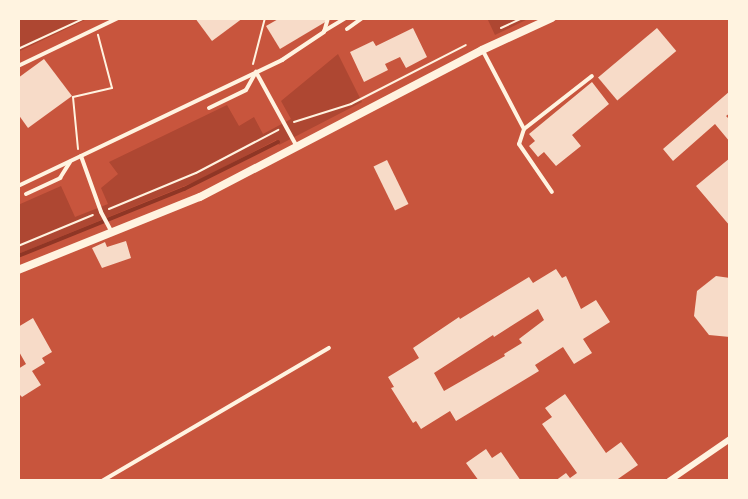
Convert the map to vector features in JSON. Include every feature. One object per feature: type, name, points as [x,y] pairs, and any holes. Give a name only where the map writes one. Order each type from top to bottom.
[{"type":"street","points":[[18,270],[200,197],[296,143],[482,50],[552,18]]},
{"type":"street","points":[[669,481],[730,439]]},
{"type":"lane","points":[[18,66],[118,18]]},
{"type":"lane","points":[[324,32],[328,18]]},
{"type":"lane","points":[[18,186],[282,60],[346,18]]},
{"type":"lane","points":[[347,29],[362,18]]},
{"type":"lane","points":[[482,50],[524,129]]},
{"type":"lane","points":[[209,108],[246,90],[256,72]]},
{"type":"lane","points":[[256,72],[296,143]]},
{"type":"lane","points":[[552,192],[519,144],[524,129],[592,76]]},
{"type":"lane","points":[[81,156],[101,212],[111,232]]},
{"type":"lane","points":[[26,194],[60,177],[72,160]]},
{"type":"lane","points":[[102,481],[329,348]]},
{"type":"path","points":[[18,49],[85,18]]},
{"type":"path","points":[[256,72],[253,66],[265,18]]},
{"type":"path","points":[[496,30],[522,18]]},
{"type":"path","points":[[81,156],[78,148],[73,97],[112,88],[96,29]]},
{"type":"path","points":[[294,121],[351,104],[457,49]]},
{"type":"path","points":[[18,246],[195,173],[263,138]]},
{"type":"shaded area","points":[[18,18],[89,18],[18,52]]},
{"type":"shaded area","points":[[487,18],[530,18],[495,35]]},
{"type":"shaded area","points":[[338,54],[362,102],[279,145],[276,140],[199,180],[18,254],[18,205],[61,186],[75,217],[108,204],[101,188],[118,174],[109,162],[227,105],[239,126],[254,117],[263,134],[291,119],[281,101]]},
{"type":"building","points":[[195,18],[243,18],[212,41]]},
{"type":"building","points":[[280,18],[326,18],[327,21],[280,49],[266,26]]},
{"type":"building","points":[[413,28],[427,57],[406,68],[400,57],[385,64],[388,70],[364,82],[350,52],[373,41],[376,46]]},
{"type":"building","points":[[657,28],[676,51],[617,100],[598,77]]},
{"type":"building","points":[[44,59],[72,96],[28,128],[18,114],[18,78]]},
{"type":"building","points":[[592,82],[609,104],[572,135],[581,146],[556,166],[544,152],[538,157],[529,146],[535,141],[529,134]]},
{"type":"building","points":[[730,91],[730,113],[726,116],[730,120],[730,142],[715,124],[673,161],[663,149]]},
{"type":"building","points":[[730,158],[728,191],[730,226],[696,186]]},
{"type":"building","points":[[387,160],[408,204],[395,211],[374,167]]},
{"type":"building","points":[[126,241],[131,258],[102,268],[92,248],[105,242],[107,247]]},
{"type":"building","points":[[556,269],[562,278],[566,276],[581,309],[596,300],[610,322],[583,339],[592,353],[574,364],[563,347],[535,365],[539,371],[456,421],[450,411],[421,429],[416,421],[413,423],[391,388],[394,387],[388,377],[419,358],[413,348],[459,317],[460,319],[529,277],[533,283]],"holes":[[[538,309],[544,320],[519,339],[522,343],[504,354],[505,356],[444,391],[434,373]]]},
{"type":"building","points":[[716,276],[730,278],[730,337],[709,335],[694,316],[697,291]]},
{"type":"building","points":[[33,318],[52,352],[42,358],[45,363],[32,371],[41,385],[22,397],[18,396],[18,369],[26,364],[18,350],[18,327]]},
{"type":"building","points":[[565,394],[606,453],[621,442],[638,465],[615,481],[555,481],[566,473],[570,478],[577,473],[542,424],[552,417],[545,408]]},
{"type":"building","points":[[486,449],[492,458],[501,452],[521,481],[479,481],[466,463]]},
{"type":"waterway","points":[[18,256],[184,189],[278,142]]}]
